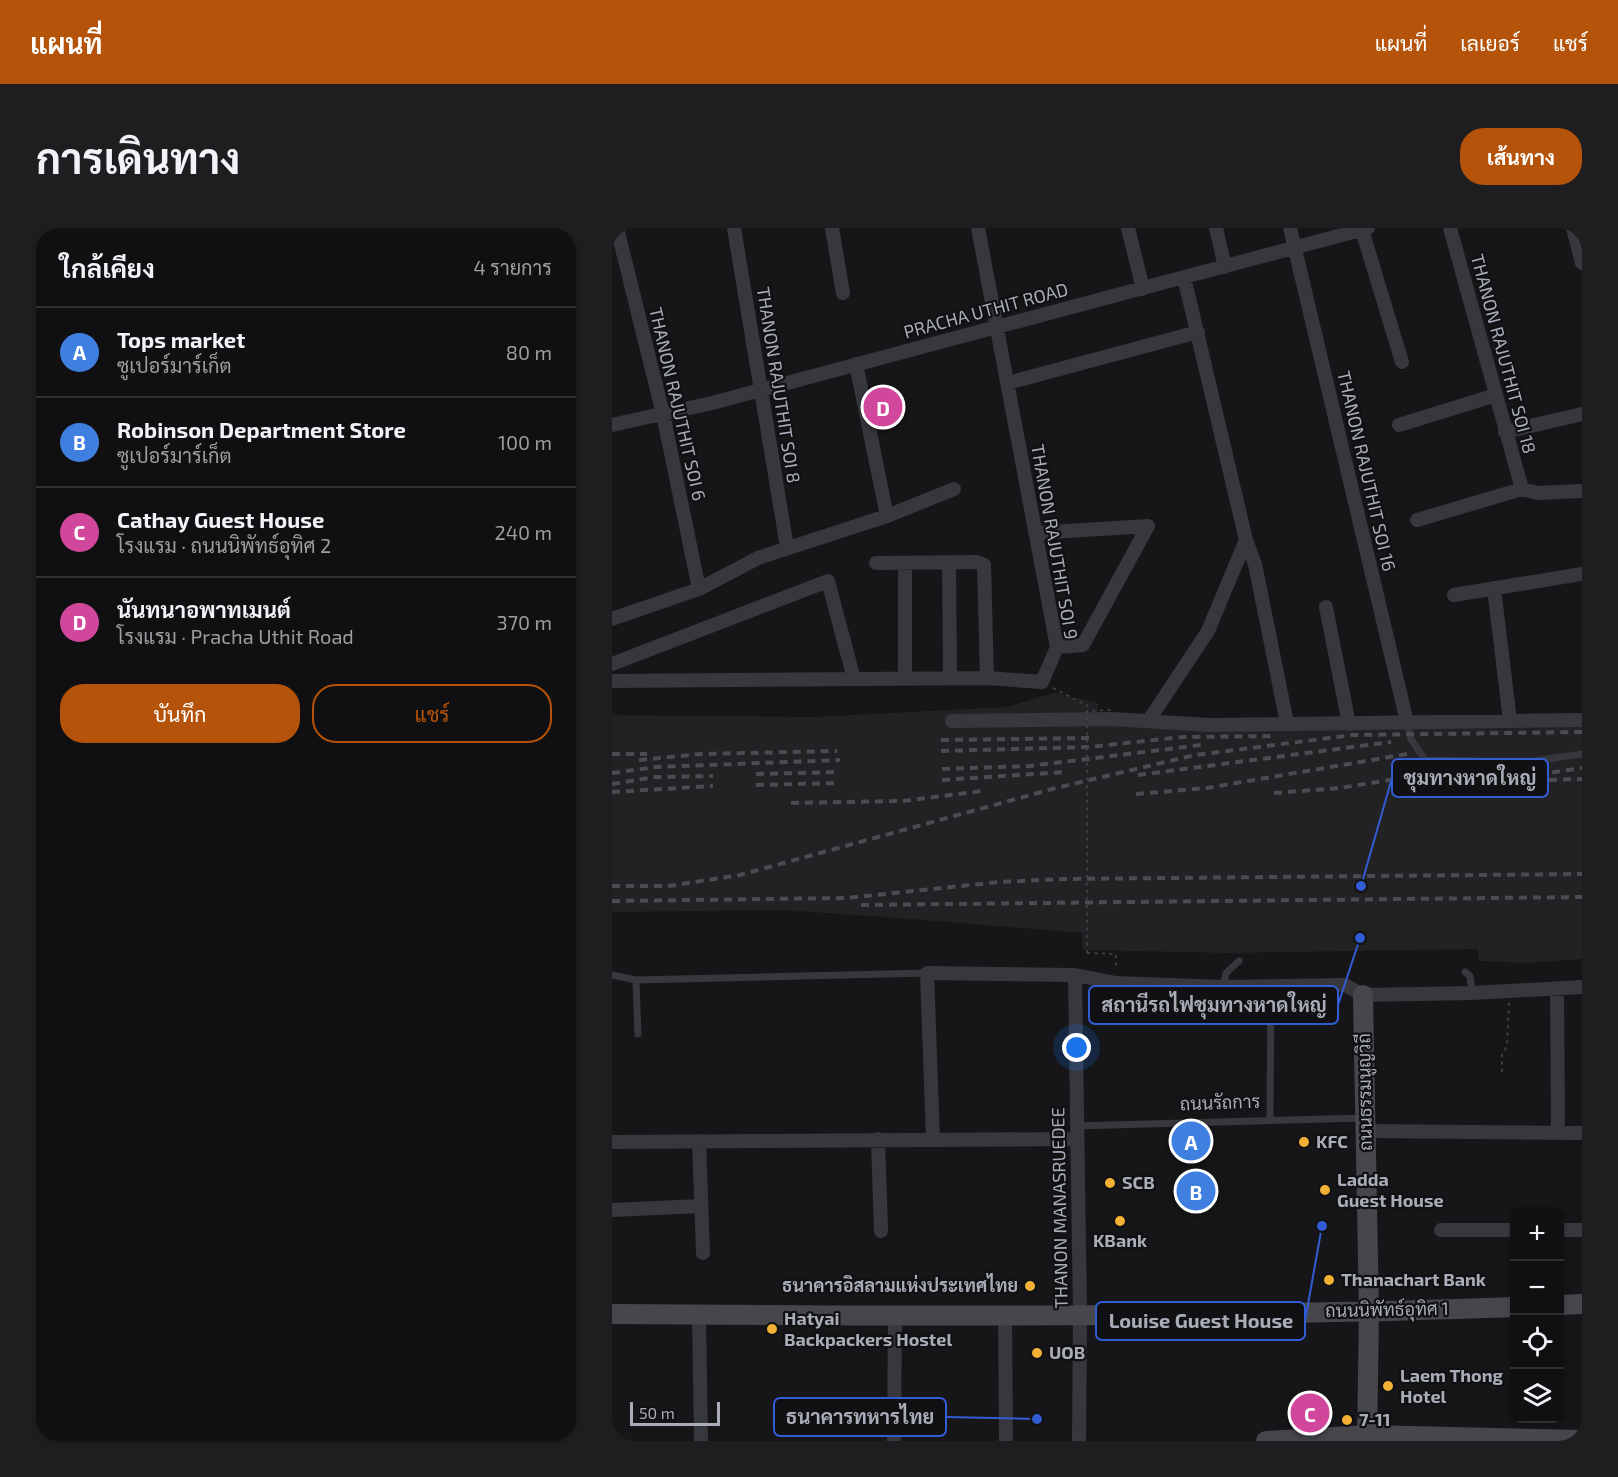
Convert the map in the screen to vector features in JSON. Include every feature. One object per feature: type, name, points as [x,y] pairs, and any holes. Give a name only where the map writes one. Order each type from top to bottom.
[{"type":"street","name":"THANON RAJUTHIT SOI 6","points":[[617,228],[663,414],[699,589]]},
{"type":"street","name":"THANON RAJUTHIT SOI 8","points":[[734,228],[787,547]]},
{"type":"street","points":[[832,228],[843,293]]},
{"type":"street","name":"THANON RAJUTHIT SOI 9","points":[[978,228],[1057,647],[1042,682]]},
{"type":"street","points":[[1128,228],[1143,288]]},
{"type":"street","points":[[1216,228],[1226,267]]},
{"type":"street","name":"THANON RAJUTHIT SOI 16","points":[[1290,228],[1407,722]]},
{"type":"street","name":"THANON RAJUTHIT SOI 18","points":[[1450,228],[1522,489]]},
{"type":"street","points":[[1573,228],[1582,263]]},
{"type":"street","name":"PRACHA UTHIT ROAD","points":[[612,425],[761,390],[1365,229]]},
{"type":"street","points":[[1365,229],[1402,362]]},
{"type":"street","points":[[1184,278],[1246,540],[1255,564],[1287,723]]},
{"type":"street","points":[[1008,383],[1198,332]]},
{"type":"street","points":[[856,363],[886,516]]},
{"type":"street","points":[[1399,425],[1496,395]]},
{"type":"street","points":[[1505,432],[1582,414]]},
{"type":"street","points":[[612,619],[699,589],[758,558],[886,516],[954,489]]},
{"type":"street","points":[[1417,520],[1522,489],[1537,493],[1582,491]]},
{"type":"street","points":[[1035,532],[1148,526],[1083,645],[1057,647]]},
{"type":"street","points":[[1149,720],[1208,631],[1246,540]]},
{"type":"street","points":[[876,563],[977,562],[985,568],[987,678]]},
{"type":"street","points":[[905,563],[905,679]]},
{"type":"street","points":[[949,563],[950,678]]},
{"type":"street","points":[[1454,595],[1582,574]]},
{"type":"street","points":[[612,663],[828,581],[854,680]]},
{"type":"street","points":[[1494,588],[1510,721]]},
{"type":"street","points":[[1326,608],[1349,724]]},
{"type":"street","points":[[612,681],[987,678],[1042,682]]},
{"type":"street","points":[[952,722],[1091,719],[1149,720],[1209,725],[1582,720]]},
{"type":"street","points":[[933,1139],[927,973],[1075,975],[1116,983],[1223,987],[1346,985],[1363,995],[1509,992],[1582,987]]},
{"type":"street","name":"THANON MANASRUEDEE","points":[[1075,975],[1080,1314],[1079,1441]]},
{"type":"street","points":[[1557,989],[1558,1131]]},
{"type":"street","name":"ถนนธรรมนูญวิถี","points":[[1363,995],[1369,1312],[1367,1438]]},
{"type":"street","name":"ถนนรัถการ","points":[[1365,1125],[1582,1133]]},
{"type":"street","points":[[612,1142],[933,1139],[1076,1133]]},
{"type":"street","points":[[878,1139],[881,1231]]},
{"type":"street","points":[[699,1141],[703,1253]]},
{"type":"street","points":[[612,1210],[701,1206]]},
{"type":"street","points":[[1441,1230],[1510,1230]]},
{"type":"street","points":[[1564,1230],[1582,1230]]},
{"type":"street","points":[[1564,1305],[1582,1304]]},
{"type":"street","name":"ถนนนิพัทธ์อุทิศ 1","points":[[612,1314],[895,1317],[1369,1312],[1510,1307]]},
{"type":"street","points":[[699,1315],[701,1441]]},
{"type":"street","points":[[1005,1316],[1006,1441]]},
{"type":"street","points":[[894,1441],[895,1317]]},
{"type":"street","points":[[1266,1441],[1367,1438],[1582,1440]]},
{"type":"lane","points":[[1407,722],[1411,739],[1425,760],[1527,762],[1582,754]]},
{"type":"lane","points":[[1223,987],[1226,973],[1239,961]]},
{"type":"lane","points":[[1465,972],[1470,976],[1472,993]]},
{"type":"lane","points":[[612,975],[636,980],[927,973]]},
{"type":"lane","points":[[636,980],[638,1034]]},
{"type":"lane","points":[[1270,1119],[1271,985]]},
{"type":"lane","name":"ถนนรัถการ","points":[[1076,1133],[1270,1119],[1365,1125]]},
{"type":"path","points":[[1042,682],[1090,708],[1091,719]]},
{"type":"path","points":[[1112,710],[1087,711],[1087,953],[1116,954],[1116,983]]},
{"type":"path","points":[[1502,1072],[1502,1055],[1508,1047],[1509,992]]},
{"type":"shaded area","points":[[1054,693],[1098,703],[1099,722],[1582,719],[1582,959],[1526,963],[1479,961],[1477,949],[1230,953],[1083,950],[1082,933],[924,920],[785,910],[612,912],[612,715],[815,717],[1007,707]]},
{"type":"railway","points":[[612,886],[669,886],[740,875],[1056,788],[1195,755],[1353,735],[1582,732]]},
{"type":"railway","points":[[941,751],[1089,747],[1182,737],[1275,736]]},
{"type":"railway","points":[[941,740],[1094,738]]},
{"type":"railway","points":[[1138,775],[1391,742]]},
{"type":"railway","points":[[942,769],[1030,766],[1201,745]]},
{"type":"railway","points":[[639,760],[701,754],[837,751]]},
{"type":"railway","points":[[612,754],[647,754]]},
{"type":"railway","points":[[1136,794],[1207,788],[1407,754]]},
{"type":"railway","points":[[612,773],[656,767],[840,760]]},
{"type":"railway","points":[[1469,785],[1582,768]]},
{"type":"railway","points":[[756,774],[840,772]]},
{"type":"railway","points":[[942,780],[1065,772]]},
{"type":"railway","points":[[1274,793],[1340,788],[1433,773]]},
{"type":"railway","points":[[612,784],[655,777],[713,776]]},
{"type":"railway","points":[[1549,780],[1582,779]]},
{"type":"railway","points":[[756,785],[840,783]]},
{"type":"railway","points":[[612,792],[713,786]]},
{"type":"railway","points":[[791,803],[903,801],[983,791]]},
{"type":"railway","points":[[612,901],[847,898],[999,882],[1063,879],[1582,874]]},
{"type":"railway","points":[[861,905],[1582,897]]},
{"type":"place","name":"นันทนาอพาทเมนต์","points":[[883,407]]},
{"type":"place","name":"ชุมทางหาดใหญ่","points":[[1361,886]]},
{"type":"place","name":"สถานีรถไฟชุมทางหาดใหญ่","points":[[1360,938]]},
{"type":"place","name":"Tops market","points":[[1191,1141]]},
{"type":"place","name":"KFC","points":[[1304,1142]]},
{"type":"place","name":"SCB","points":[[1110,1183]]},
{"type":"place","name":"Ladda Guest House","points":[[1325,1190]]},
{"type":"place","name":"Robinson Department Store","points":[[1196,1191]]},
{"type":"place","name":"KBank","points":[[1120,1221]]},
{"type":"place","name":"Louise Guest House","points":[[1322,1226]]},
{"type":"place","name":"Thanachart Bank","points":[[1329,1280]]},
{"type":"place","name":"ธนาคารอิสลามแห่งประเทศไทย","points":[[1030,1286]]},
{"type":"place","name":"Hatyai Backpackers Hostel","points":[[772,1329]]},
{"type":"place","name":"UOB","points":[[1037,1353]]},
{"type":"place","name":"Laem Thong Hotel","points":[[1388,1386]]},
{"type":"place","name":"Cathay Guest House","points":[[1310,1413]]},
{"type":"place","name":"ธนาคารทหารไทย","points":[[1037,1419]]},
{"type":"place","name":"7-11","points":[[1347,1420]]}]
